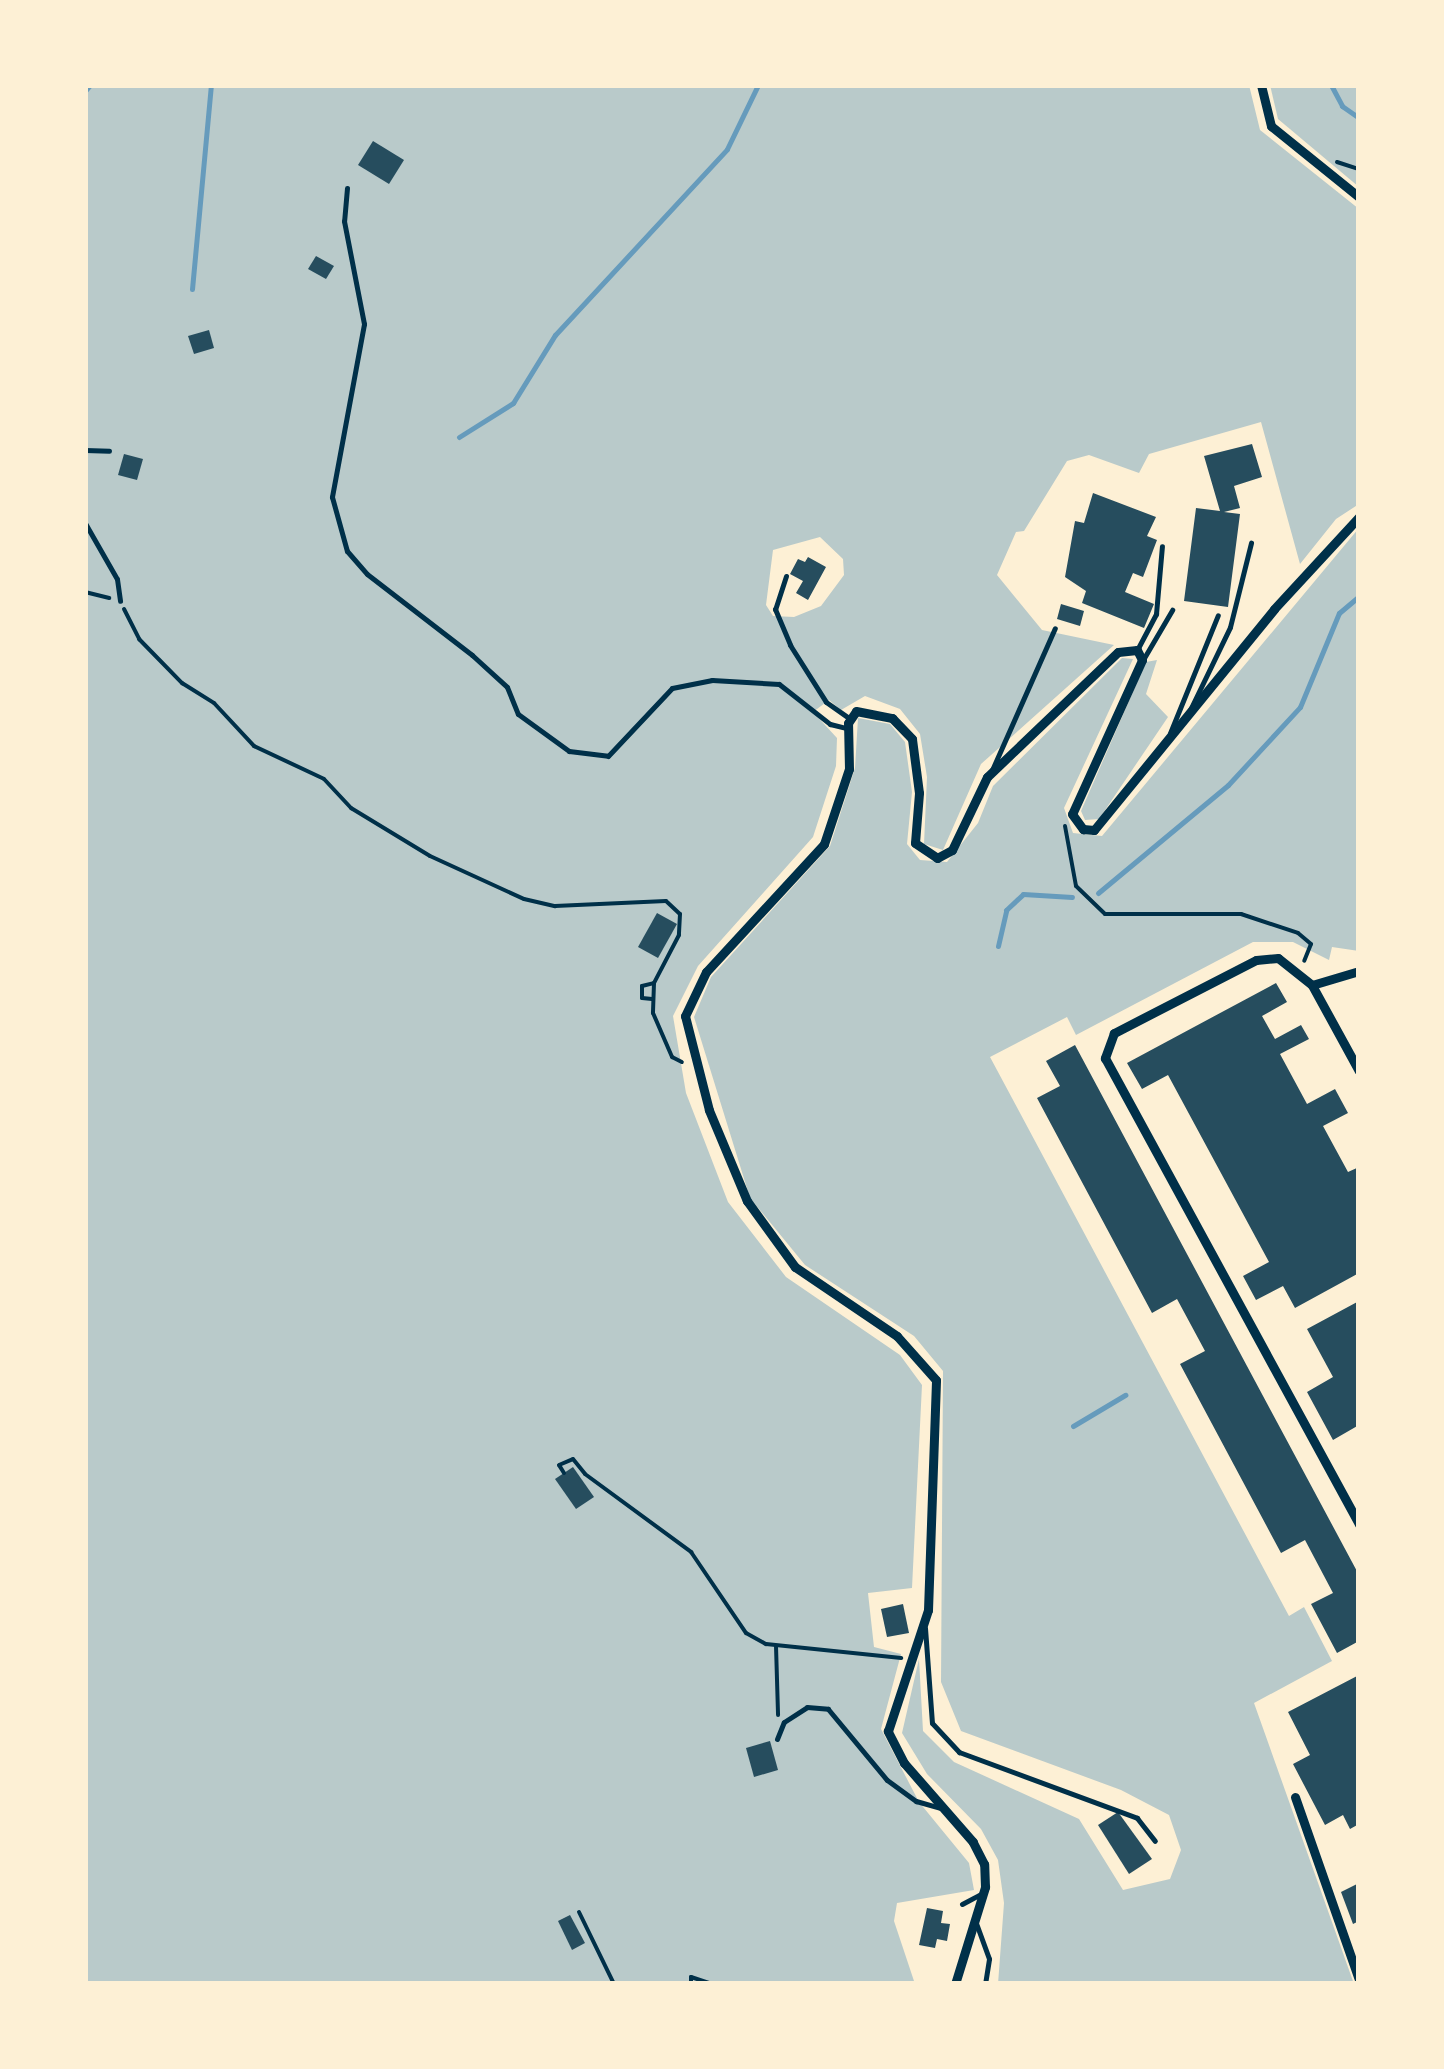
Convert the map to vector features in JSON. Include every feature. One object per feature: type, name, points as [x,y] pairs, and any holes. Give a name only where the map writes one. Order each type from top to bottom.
[{"type":"street","points":[[1262,85],[1272,126],[1359,197]]},
{"type":"street","points":[[955,1984],[983,1893],[984,1864],[948,1810],[904,1763],[888,1731],[924,1620],[936,1380],[897,1336],[795,1267],[746,1201],[699,1072],[684,1016],[706,972],[824,844],[850,770],[849,724],[866,710],[892,718],[912,739],[919,793],[916,843],[937,858],[952,850],[992,772],[1118,652],[1140,655],[1072,814],[1083,829],[1098,828],[1274,609],[1359,517]]},
{"type":"street","points":[[1359,1071],[1312,984],[1278,958],[1256,960],[1114,1032],[1105,1058],[1359,1524]]},
{"type":"street","points":[[1312,984],[1359,972]]},
{"type":"street","points":[[1295,1798],[1359,1980]]},
{"type":"lane","points":[[348,188],[344,222],[364,324],[332,497],[347,551],[367,574],[472,655],[507,687],[518,714],[569,751],[608,756],[672,688],[712,680],[779,684],[830,724],[849,724]]},
{"type":"lane","points":[[85,450],[109,452]]},
{"type":"lane","points":[[85,523],[117,580],[120,601]]},
{"type":"lane","points":[[1187,720],[1192,698],[1230,627],[1251,543]]},
{"type":"lane","points":[[1140,655],[1156,614],[1162,546]]},
{"type":"lane","points":[[786,576],[775,609],[790,645],[826,702],[849,724]]},
{"type":"lane","points":[[1140,655],[1172,610]]},
{"type":"lane","points":[[1170,741],[1171,720],[1218,614]]},
{"type":"lane","points":[[992,772],[1055,628]]},
{"type":"lane","points":[[924,1620],[932,1723],[959,1752],[1137,1818],[1155,1841]]},
{"type":"lane","points":[[777,1739],[782,1726],[806,1706],[828,1710],[887,1780],[916,1801],[948,1810]]},
{"type":"lane","points":[[962,1904],[983,1893]]},
{"type":"lane","points":[[974,1921],[990,1959],[985,1984]]},
{"type":"path","points":[[85,592],[120,601],[140,639],[254,746],[324,779],[352,808],[430,856],[524,900],[555,906],[666,901],[680,914],[679,935],[654,983],[652,998],[672,1057],[699,1072]]},
{"type":"path","points":[[1072,814],[1065,837],[1076,886],[1106,914],[1241,914],[1298,933],[1312,944],[1311,952]]},
{"type":"path","points":[[652,998],[642,998],[642,986],[654,983]]},
{"type":"path","points":[[564,1473],[559,1465],[573,1459],[585,1474],[691,1552],[746,1633],[776,1646],[910,1660]]},
{"type":"path","points":[[776,1646],[774,1686],[782,1726]]},
{"type":"path","points":[[578,1912],[614,1984]]},
{"type":"path","points":[[691,1984],[691,1977],[712,1984]]},
{"type":"path","points":[[756,1984],[771,1984]]},
{"type":"shaded area","points":[[85,85],[1249,85],[1260,130],[1359,209],[1359,504],[1336,519],[1300,564],[1261,422],[1149,454],[1139,473],[1089,455],[1067,461],[1024,531],[1016,532],[997,575],[1042,630],[1114,645],[981,764],[943,850],[924,844],[927,777],[920,734],[900,709],[865,696],[841,710],[829,700],[813,712],[837,738],[836,766],[813,837],[698,966],[673,1016],[686,1093],[728,1202],[786,1277],[900,1355],[922,1385],[912,1588],[868,1593],[874,1647],[901,1654],[881,1729],[919,1802],[969,1863],[974,1890],[897,1903],[894,1921],[915,1984],[85,1984]],"holes":[[[820,537],[843,559],[844,575],[821,606],[794,617],[773,616],[766,605],[773,550]]]},
{"type":"shaded area","points":[[1270,85],[1359,85],[1359,187],[1278,119]]},
{"type":"shaded area","points":[[1359,528],[1359,951],[1332,947],[1329,960],[1293,942],[1253,942],[1076,1035],[1067,1017],[990,1057],[1289,1616],[1304,1607],[1332,1661],[1254,1703],[1354,1984],[998,1984],[1004,1903],[998,1860],[981,1829],[927,1774],[902,1733],[919,1659],[923,1731],[954,1762],[1079,1819],[1123,1890],[1170,1879],[1181,1850],[1169,1815],[1121,1790],[961,1731],[941,1682],[943,1371],[914,1336],[805,1265],[750,1198],[694,1017],[711,977],[830,846],[855,768],[858,718],[890,724],[905,742],[912,792],[907,844],[920,860],[947,862],[978,823],[993,786],[1122,658],[1133,659],[1064,808],[1073,833],[1102,836]]},
{"type":"shaded area","points":[[1157,660],[1146,694],[1168,717],[1099,819],[1085,820],[1081,811],[1146,662]]},
{"type":"building","points":[[373,141],[404,160],[389,184],[358,165]]},
{"type":"building","points":[[316,256],[334,266],[326,279],[308,269]]},
{"type":"building","points":[[209,330],[214,348],[194,354],[188,336]]},
{"type":"building","points":[[1252,444],[1262,477],[1234,486],[1240,508],[1224,512],[1240,514],[1228,607],[1184,601],[1196,508],[1220,511],[1204,456]]},
{"type":"building","points":[[124,454],[143,459],[137,480],[118,475]]},
{"type":"building","points":[[1093,493],[1156,517],[1147,536],[1157,540],[1143,577],[1133,573],[1125,592],[1154,604],[1144,628],[1082,603],[1086,591],[1065,577],[1075,521],[1084,523]]},
{"type":"building","points":[[808,557],[826,567],[808,600],[796,593],[803,581],[790,574],[798,559],[805,562]]},
{"type":"building","points":[[1061,604],[1084,611],[1080,626],[1057,619]]},
{"type":"building","points":[[657,913],[677,924],[658,958],[638,947]]},
{"type":"building","points":[[1276,983],[1287,1002],[1262,1016],[1275,1039],[1301,1025],[1309,1039],[1280,1054],[1307,1104],[1335,1089],[1348,1113],[1323,1126],[1348,1172],[1359,1167],[1359,1273],[1295,1308],[1283,1286],[1256,1300],[1243,1276],[1269,1262],[1168,1075],[1142,1089],[1127,1063]]},
{"type":"building","points":[[1075,1045],[1359,1575],[1359,1641],[1337,1653],[1311,1604],[1333,1593],[1305,1540],[1281,1553],[1180,1364],[1205,1351],[1177,1299],[1152,1313],[1037,1098],[1060,1086],[1046,1061]]},
{"type":"building","points":[[1359,1301],[1359,1425],[1333,1440],[1307,1392],[1333,1377],[1307,1329]]},
{"type":"building","points":[[573,1467],[594,1497],[576,1509],[555,1479]]},
{"type":"building","points":[[903,1604],[909,1633],[887,1637],[881,1609]]},
{"type":"building","points":[[1359,1675],[1359,1824],[1350,1829],[1343,1815],[1325,1825],[1293,1764],[1310,1755],[1288,1712]]},
{"type":"building","points":[[770,1741],[778,1770],[754,1777],[746,1748]]},
{"type":"building","points":[[1118,1812],[1152,1859],[1129,1874],[1098,1825]]},
{"type":"building","points":[[1359,1883],[1359,1921],[1353,1924],[1341,1892]]},
{"type":"building","points":[[927,1908],[943,1911],[941,1923],[950,1924],[947,1941],[937,1939],[935,1948],[919,1945]]},
{"type":"building","points":[[570,1915],[585,1943],[572,1950],[558,1921]]},
{"type":"waterway","points":[[85,91],[90,85]]},
{"type":"waterway","points":[[192,289],[211,85]]},
{"type":"waterway","points":[[459,437],[513,403],[555,335],[727,149],[758,85]]},
{"type":"waterway","points":[[1331,85],[1342,106],[1359,118]]},
{"type":"waterway","points":[[1098,893],[1228,785],[1300,707],[1339,613],[1359,596]]},
{"type":"waterway","points":[[998,946],[1006,910],[1023,894],[1072,897]]},
{"type":"waterway","points":[[1073,1426],[1125,1395]]}]
